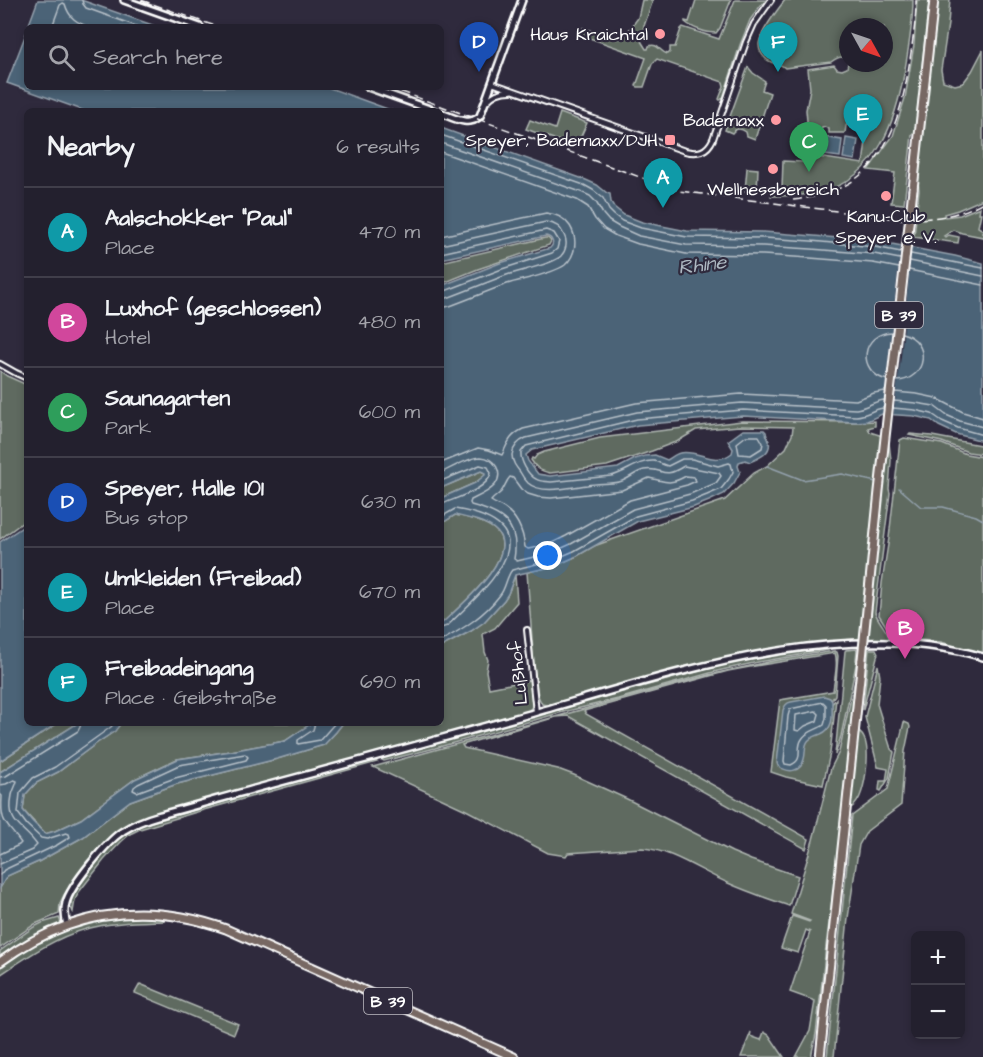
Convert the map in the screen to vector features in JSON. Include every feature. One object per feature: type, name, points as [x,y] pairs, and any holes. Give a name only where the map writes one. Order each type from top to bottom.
[{"type":"main road","name":"B 39","points":[[820,1057],[879,490],[934,0]]},
{"type":"main road","name":"B 39","points":[[0,962],[30,943],[67,926],[99,917],[145,913],[179,915],[210,923],[514,1057]]},
{"type":"street","points":[[124,0],[192,24]]},
{"type":"street","points":[[444,114],[466,122],[472,122],[480,116],[522,0]]},
{"type":"street","points":[[492,83],[685,151],[693,153],[705,150],[713,139],[746,42],[754,24],[771,0]]},
{"type":"street","points":[[376,90],[427,108]]},
{"type":"street","points":[[485,104],[493,95],[515,91]]},
{"type":"street","points":[[0,364],[24,377]]},
{"type":"street","name":"Lußhof","points":[[528,630],[536,712]]},
{"type":"street","points":[[67,926],[66,900],[99,854],[125,829],[158,816],[721,662],[771,652],[812,646],[865,643],[914,644],[983,657]]},
{"type":"green space","points":[[642,0],[653,0],[641,41],[646,49],[655,45],[668,54],[670,47],[675,47],[683,27],[719,39],[735,0],[767,0],[750,20],[723,98],[719,99],[724,86],[723,82],[657,59],[652,64],[644,87],[638,87],[636,86],[646,58],[578,34],[580,28],[584,28],[608,37],[623,38],[638,18]]},
{"type":"green space","points":[[696,0],[731,0],[716,33],[699,30],[685,22],[689,22]]},
{"type":"green space","points":[[785,0],[913,0],[905,69],[890,127],[870,160],[857,173],[841,184],[822,192],[771,196],[772,188],[782,189],[783,161],[803,162],[805,155],[863,164],[868,126],[848,123],[845,133],[829,133],[829,129],[825,127],[820,131],[814,131],[811,128],[804,130],[810,89],[808,69],[834,65],[839,72],[893,72],[893,18],[839,18],[839,58],[831,62],[785,68],[767,60],[760,51],[760,40],[769,22]]},
{"type":"green space","points":[[917,0],[929,0],[915,132],[912,135],[904,204],[891,203],[895,173],[868,170],[893,136],[905,98],[914,45]]},
{"type":"green space","points":[[938,0],[950,0],[941,70],[943,81],[955,85],[963,83],[983,50],[983,199],[944,214],[945,217],[960,215],[980,207],[978,227],[983,230],[983,237],[953,230],[944,236],[959,237],[958,243],[914,237]]},
{"type":"green space","points":[[748,67],[765,81],[762,90],[770,93],[755,139],[747,136],[742,130],[737,129],[732,133],[725,130]]},
{"type":"green space","points":[[560,113],[587,123],[576,147],[526,129],[530,120],[555,129]]},
{"type":"green space","points":[[747,168],[758,169],[757,192],[745,191]]},
{"type":"green space","points":[[545,238],[551,241],[549,245],[444,283],[444,261]]},
{"type":"green space","points":[[0,371],[24,384],[24,521],[0,539]]},
{"type":"green space","points":[[742,421],[875,421],[875,426],[868,428],[870,432],[885,437],[889,443],[891,460],[890,493],[875,612],[889,639],[807,644],[757,651],[625,684],[550,706],[542,704],[538,696],[534,666],[527,572],[555,566],[594,546],[725,500],[786,448],[793,427],[739,426],[696,430],[678,441],[607,466],[550,473],[537,467],[531,460],[532,458],[544,452],[600,438]]},
{"type":"green space","points":[[910,434],[980,445],[983,446],[983,454],[968,452],[942,442]]},
{"type":"green space","points":[[904,438],[942,444],[966,454],[983,457],[983,654],[941,642],[899,638],[889,631],[879,615],[900,440]]},
{"type":"green space","points":[[481,471],[486,475],[475,483],[444,497],[444,487]]},
{"type":"green space","points":[[455,515],[490,526],[501,539],[501,552],[485,580],[444,621],[444,522]]},
{"type":"green space","points":[[515,575],[517,602],[495,628],[483,634],[488,660],[486,671],[489,688],[530,680],[533,703],[526,713],[153,815],[135,822],[111,837],[89,861],[64,895],[60,903],[59,914],[35,924],[0,948],[0,888],[7,876],[83,837],[130,801],[177,784],[323,745],[341,726],[444,726],[444,645],[484,622],[508,594]]},
{"type":"green space","points":[[833,648],[717,671],[435,748],[384,761],[378,758],[722,665],[797,651]]},
{"type":"green space","points":[[857,649],[857,660],[835,755],[845,651]]},
{"type":"green space","points":[[869,649],[876,649],[878,653],[863,710]]},
{"type":"green space","points":[[834,651],[838,656],[835,695],[828,705],[836,699],[830,753],[823,785],[771,772],[780,700],[833,691],[835,653],[728,671],[584,711],[809,839],[806,849],[568,716],[556,717],[462,745],[464,748],[558,769],[574,775],[732,852],[798,876],[789,906],[736,886],[653,849],[568,853],[566,856],[548,853],[466,810],[373,767],[708,675],[773,661]]},
{"type":"green space","points":[[878,665],[880,677],[877,704],[891,749],[894,752],[889,778],[881,791],[879,790],[880,781],[886,781],[888,769],[878,767],[865,717]]},
{"type":"green space","points":[[858,667],[816,1034],[811,1057],[796,1057],[810,1031],[815,1001],[790,992],[810,932],[806,930],[798,953],[781,948],[792,916],[810,921],[791,914],[831,768],[839,752]]},
{"type":"green space","points":[[904,722],[910,727],[905,751],[901,805],[867,831],[859,845],[848,918],[834,1057],[827,1057],[852,816],[888,789]]},
{"type":"green space","points":[[53,726],[73,726],[0,772],[0,761]]},
{"type":"green space","points":[[119,726],[308,726],[285,741],[177,759],[135,779],[81,819],[45,834],[23,810],[25,795],[36,783],[58,772]]},
{"type":"green space","points":[[858,731],[863,736],[866,745],[867,764],[860,795],[852,807],[850,806]]},
{"type":"green space","points":[[374,760],[377,762],[200,811],[130,834],[104,860],[79,892],[73,912],[72,896],[102,854],[122,834],[137,826]]},
{"type":"green space","points":[[137,917],[162,918],[164,921],[105,925],[86,929],[63,937],[0,975],[0,951],[42,923],[59,918],[64,930],[101,920]]},
{"type":"green space","points":[[140,984],[238,1024],[234,1034],[135,993]]},
{"type":"green space","points":[[751,1032],[750,1036],[761,1040],[764,1032],[769,1035],[784,1057],[741,1057]]},
{"type":"water","points":[[38,0],[81,0],[149,24],[29,24]]},
{"type":"water","points":[[24,39],[24,89],[7,83]]},
{"type":"water","points":[[26,90],[335,90],[385,108],[77,108]]},
{"type":"water","name":"Rhine","points":[[444,129],[597,185],[610,194],[614,207],[624,215],[642,222],[687,231],[764,232],[876,241],[983,263],[983,441],[956,434],[931,420],[914,416],[882,414],[867,421],[856,422],[743,416],[638,425],[532,450],[526,455],[528,461],[538,474],[550,476],[618,468],[645,456],[655,455],[667,460],[687,452],[713,458],[725,457],[732,453],[733,449],[728,441],[743,430],[764,430],[769,441],[769,449],[761,457],[750,462],[745,460],[739,462],[740,472],[724,494],[694,507],[638,521],[555,566],[515,575],[508,594],[484,622],[444,645],[444,621],[486,580],[501,552],[501,539],[494,529],[481,522],[455,515],[444,522],[444,497],[475,483],[485,473],[481,471],[444,487],[444,285],[500,263],[550,248],[553,243],[546,236],[444,258]]},
{"type":"water","points":[[809,132],[804,138],[808,143],[811,139],[808,137],[811,134],[817,138],[817,136],[842,140],[840,157],[801,152],[803,143],[800,137],[802,133]]},
{"type":"water","points":[[846,138],[858,140],[855,160],[843,158]]},
{"type":"water","points":[[24,526],[24,726],[53,726],[0,761],[0,542]]},
{"type":"water","points":[[824,696],[832,701],[832,720],[829,728],[808,741],[800,767],[790,771],[778,766],[785,706],[791,702]]},
{"type":"water","points":[[73,726],[119,726],[58,772],[36,783],[25,795],[23,810],[45,834],[81,819],[135,779],[178,759],[285,741],[308,726],[341,726],[324,745],[177,784],[130,801],[83,837],[7,876],[0,888],[0,772]]},
{"type":"pier","points":[[901,243],[912,245],[901,357],[893,417],[882,417]]},
{"type":"waterway","points":[[767,466],[803,480],[842,474],[876,482]]},
{"type":"waterway","points":[[899,488],[921,507],[943,507],[983,520]]},
{"type":"railway","points":[[141,0],[209,24]]},
{"type":"railway","points":[[793,200],[822,195],[849,184],[875,160],[891,134],[905,89],[916,0]]},
{"type":"railway","points":[[396,90],[679,191],[899,219],[942,216],[963,211],[983,202]]},
{"type":"place","name":"Haus Kraichtal","points":[[660,34]]},
{"type":"place","name":"Speyer, Halle 101","points":[[479,72]]},
{"type":"place","name":"Freibadeingang","points":[[778,72]]},
{"type":"place","name":"Bademaxx","points":[[776,120]]},
{"type":"place","name":"Speyer, Bademaxx/DJH","points":[[670,140]]},
{"type":"place","name":"Umkleiden (Freibad)","points":[[863,144]]},
{"type":"place","name":"Wellnessbereich","points":[[773,169]]},
{"type":"place","name":"Saunagarten","points":[[809,172]]},
{"type":"place","name":"Kanu-Club Speyer e. V.","points":[[886,196]]},
{"type":"place","name":"Aalschokker \"Paul\"","points":[[663,208]]},
{"type":"place","name":"Luxhof (geschlossen)","points":[[905,659]]}]
